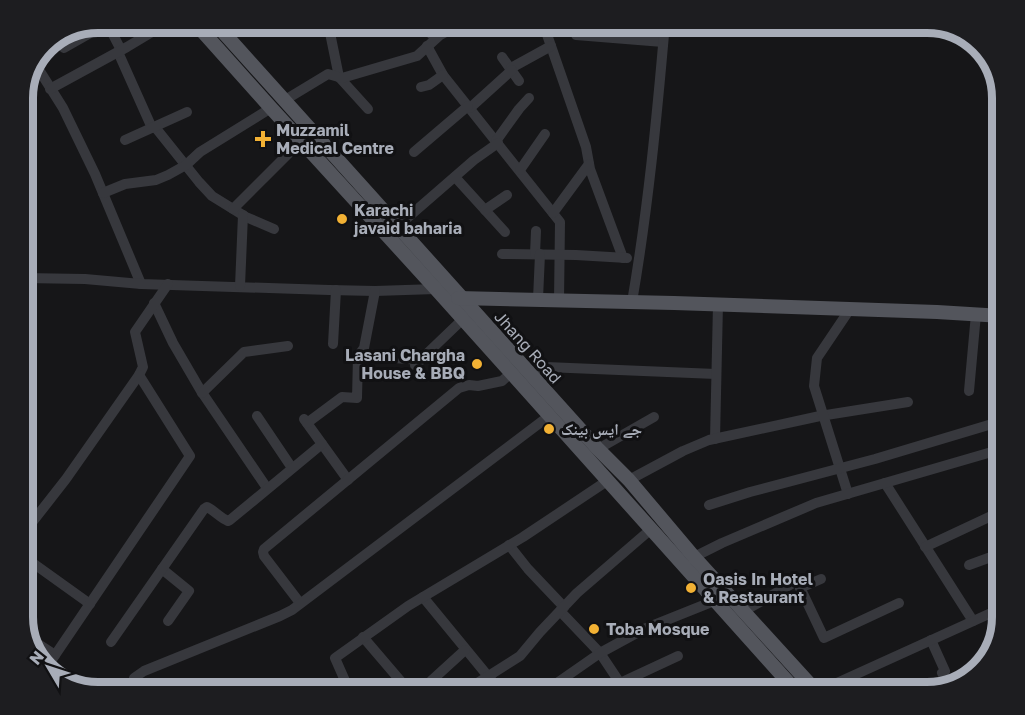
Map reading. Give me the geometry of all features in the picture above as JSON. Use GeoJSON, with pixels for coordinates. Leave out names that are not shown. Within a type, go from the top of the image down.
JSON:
{"type":"FeatureCollection","features":[{"type":"Feature","properties":{"kind":"main road","name":"Jhang Road"},"geometry":{"type":"LineString","coordinates":[[205,33],[787,682]]}},
{"type":"Feature","properties":{"kind":"main road","name":"Jhang Road"},"geometry":{"type":"LineString","coordinates":[[225,33],[598,449],[629,480],[694,557],[808,682]]}},
{"type":"Feature","properties":{"kind":"main road"},"geometry":{"type":"LineString","coordinates":[[440,293],[462,298],[718,304],[992,315]]}},
{"type":"Feature","properties":{"kind":"street"},"geometry":{"type":"LineString","coordinates":[[112,33],[154,128],[212,196],[238,212],[274,229]]}},
{"type":"Feature","properties":{"kind":"street"},"geometry":{"type":"LineString","coordinates":[[50,89],[149,33]]}},
{"type":"Feature","properties":{"kind":"street"},"geometry":{"type":"LineString","coordinates":[[330,33],[339,77],[368,109]]}},
{"type":"Feature","properties":{"kind":"street"},"geometry":{"type":"LineString","coordinates":[[430,33],[436,38]]}},
{"type":"Feature","properties":{"kind":"street"},"geometry":{"type":"LineString","coordinates":[[285,100],[328,74],[342,78],[417,56],[444,33]]}},
{"type":"Feature","properties":{"kind":"street"},"geometry":{"type":"LineString","coordinates":[[547,33],[586,147],[593,178],[623,258]]}},
{"type":"Feature","properties":{"kind":"street"},"geometry":{"type":"LineString","coordinates":[[632,302],[657,120],[664,33]]}},
{"type":"Feature","properties":{"kind":"street"},"geometry":{"type":"LineString","coordinates":[[64,48],[89,34]]}},
{"type":"Feature","properties":{"kind":"street"},"geometry":{"type":"LineString","coordinates":[[576,35],[663,42]]}},
{"type":"Feature","properties":{"kind":"street"},"geometry":{"type":"LineString","coordinates":[[427,46],[443,75],[560,222],[559,300]]}},
{"type":"Feature","properties":{"kind":"street"},"geometry":{"type":"LineString","coordinates":[[414,152],[512,69],[552,46]]}},
{"type":"Feature","properties":{"kind":"street"},"geometry":{"type":"LineString","coordinates":[[502,57],[519,81]]}},
{"type":"Feature","properties":{"kind":"street"},"geometry":{"type":"LineString","coordinates":[[39,71],[63,108],[103,193],[141,284]]}},
{"type":"Feature","properties":{"kind":"street"},"geometry":{"type":"LineString","coordinates":[[421,87],[429,85],[443,75]]}},
{"type":"Feature","properties":{"kind":"street"},"geometry":{"type":"LineString","coordinates":[[398,226],[497,142],[529,98]]}},
{"type":"Feature","properties":{"kind":"street"},"geometry":{"type":"LineString","coordinates":[[103,193],[125,184],[156,180],[168,175],[186,165],[200,152],[271,108]]}},
{"type":"Feature","properties":{"kind":"street"},"geometry":{"type":"LineString","coordinates":[[125,140],[187,112]]}},
{"type":"Feature","properties":{"kind":"street"},"geometry":{"type":"LineString","coordinates":[[520,170],[545,134]]}},
{"type":"Feature","properties":{"kind":"street"},"geometry":{"type":"LineString","coordinates":[[240,286],[238,212],[301,141]]}},
{"type":"Feature","properties":{"kind":"street"},"geometry":{"type":"LineString","coordinates":[[554,213],[589,164]]}},
{"type":"Feature","properties":{"kind":"street"},"geometry":{"type":"LineString","coordinates":[[455,177],[505,232]]}},
{"type":"Feature","properties":{"kind":"street"},"geometry":{"type":"LineString","coordinates":[[485,210],[507,195]]}},
{"type":"Feature","properties":{"kind":"street"},"geometry":{"type":"LineString","coordinates":[[536,231],[538,299]]}},
{"type":"Feature","properties":{"kind":"street"},"geometry":{"type":"LineString","coordinates":[[502,254],[560,254],[639,259]]}},
{"type":"Feature","properties":{"kind":"street"},"geometry":{"type":"LineString","coordinates":[[33,279],[440,293]]}},
{"type":"Feature","properties":{"kind":"street"},"geometry":{"type":"LineString","coordinates":[[33,521],[66,479],[143,368],[135,332],[168,284]]}},
{"type":"Feature","properties":{"kind":"street"},"geometry":{"type":"LineString","coordinates":[[333,344],[336,290]]}},
{"type":"Feature","properties":{"kind":"street"},"geometry":{"type":"LineString","coordinates":[[348,480],[305,421],[342,397],[357,398],[358,356],[364,348],[375,291]]}},
{"type":"Feature","properties":{"kind":"street"},"geometry":{"type":"LineString","coordinates":[[154,303],[173,343],[202,393],[267,488]]}},
{"type":"Feature","properties":{"kind":"street"},"geometry":{"type":"LineString","coordinates":[[715,439],[718,304]]}},
{"type":"Feature","properties":{"kind":"street"},"geometry":{"type":"LineString","coordinates":[[848,494],[814,386],[817,358],[850,309]]}},
{"type":"Feature","properties":{"kind":"street"},"geometry":{"type":"LineString","coordinates":[[969,391],[976,314]]}},
{"type":"Feature","properties":{"kind":"street"},"geometry":{"type":"LineString","coordinates":[[394,358],[418,363],[463,319]]}},
{"type":"Feature","properties":{"kind":"street"},"geometry":{"type":"LineString","coordinates":[[202,393],[244,351],[288,346]]}},
{"type":"Feature","properties":{"kind":"street"},"geometry":{"type":"LineString","coordinates":[[533,377],[546,367],[716,374]]}},
{"type":"Feature","properties":{"kind":"street"},"geometry":{"type":"LineString","coordinates":[[300,603],[264,556],[264,549],[459,388],[502,381],[511,374]]}},
{"type":"Feature","properties":{"kind":"street"},"geometry":{"type":"LineString","coordinates":[[51,662],[190,456],[139,375]]}},
{"type":"Feature","properties":{"kind":"street"},"geometry":{"type":"LineString","coordinates":[[629,480],[683,451],[715,439],[823,415],[908,402]]}},
{"type":"Feature","properties":{"kind":"street"},"geometry":{"type":"LineString","coordinates":[[257,416],[292,468]]}},
{"type":"Feature","properties":{"kind":"street"},"geometry":{"type":"LineString","coordinates":[[135,682],[134,678],[144,671],[280,616],[549,416]]}},
{"type":"Feature","properties":{"kind":"street"},"geometry":{"type":"LineString","coordinates":[[598,449],[654,417]]}},
{"type":"Feature","properties":{"kind":"street"},"geometry":{"type":"LineString","coordinates":[[709,505],[992,424]]}},
{"type":"Feature","properties":{"kind":"street"},"geometry":{"type":"LineString","coordinates":[[111,642],[204,509],[207,507],[211,509],[228,521],[322,444]]}},
{"type":"Feature","properties":{"kind":"street"},"geometry":{"type":"LineString","coordinates":[[694,557],[816,503],[992,452]]}},
{"type":"Feature","properties":{"kind":"street"},"geometry":{"type":"LineString","coordinates":[[342,682],[345,681],[335,658],[423,597],[510,545],[607,481]]}},
{"type":"Feature","properties":{"kind":"street"},"geometry":{"type":"LineString","coordinates":[[885,483],[973,621]]}},
{"type":"Feature","properties":{"kind":"street"},"geometry":{"type":"LineString","coordinates":[[925,547],[992,516]]}},
{"type":"Feature","properties":{"kind":"street"},"geometry":{"type":"LineString","coordinates":[[478,682],[520,656],[577,593],[650,530]]}},
{"type":"Feature","properties":{"kind":"street"},"geometry":{"type":"LineString","coordinates":[[510,545],[600,653],[619,682]]}},
{"type":"Feature","properties":{"kind":"street"},"geometry":{"type":"LineString","coordinates":[[969,565],[992,557]]}},
{"type":"Feature","properties":{"kind":"street"},"geometry":{"type":"LineString","coordinates":[[33,563],[90,604]]}},
{"type":"Feature","properties":{"kind":"street"},"geometry":{"type":"LineString","coordinates":[[162,569],[189,591],[168,621]]}},
{"type":"Feature","properties":{"kind":"street"},"geometry":{"type":"LineString","coordinates":[[800,588],[821,579]]}},
{"type":"Feature","properties":{"kind":"street"},"geometry":{"type":"LineString","coordinates":[[744,611],[797,581],[824,638],[898,603]]}},
{"type":"Feature","properties":{"kind":"street"},"geometry":{"type":"LineString","coordinates":[[423,597],[491,682]]}},
{"type":"Feature","properties":{"kind":"street"},"geometry":{"type":"LineString","coordinates":[[559,682],[600,653],[644,629],[714,601]]}},
{"type":"Feature","properties":{"kind":"street"},"geometry":{"type":"LineString","coordinates":[[839,682],[992,612]]}},
{"type":"Feature","properties":{"kind":"street"},"geometry":{"type":"LineString","coordinates":[[363,637],[401,682]]}},
{"type":"Feature","properties":{"kind":"street"},"geometry":{"type":"LineString","coordinates":[[931,640],[945,671],[942,673],[946,680]]}},
{"type":"Feature","properties":{"kind":"street"},"geometry":{"type":"LineString","coordinates":[[39,645],[55,655]]}},
{"type":"Feature","properties":{"kind":"street"},"geometry":{"type":"LineString","coordinates":[[432,681],[465,650]]}},
{"type":"Feature","properties":{"kind":"street"},"geometry":{"type":"LineString","coordinates":[[631,682],[678,656]]}},
{"type":"Feature","properties":{"kind":"place","name":"Muzzamil Medical Centre"},"geometry":{"type":"Point","coordinates":[263,139]}},
{"type":"Feature","properties":{"kind":"place","name":"Karachi javaid baharia"},"geometry":{"type":"Point","coordinates":[342,219]}},
{"type":"Feature","properties":{"kind":"place","name":"Lasani Chargha House & BBQ"},"geometry":{"type":"Point","coordinates":[477,364]}},
{"type":"Feature","properties":{"kind":"place","name":"جے ایس بینک"},"geometry":{"type":"Point","coordinates":[549,429]}},
{"type":"Feature","properties":{"kind":"place","name":"Oasis In Hotel & Restaurant"},"geometry":{"type":"Point","coordinates":[691,588]}},
{"type":"Feature","properties":{"kind":"place","name":"Toba Mosque"},"geometry":{"type":"Point","coordinates":[594,629]}}]}
